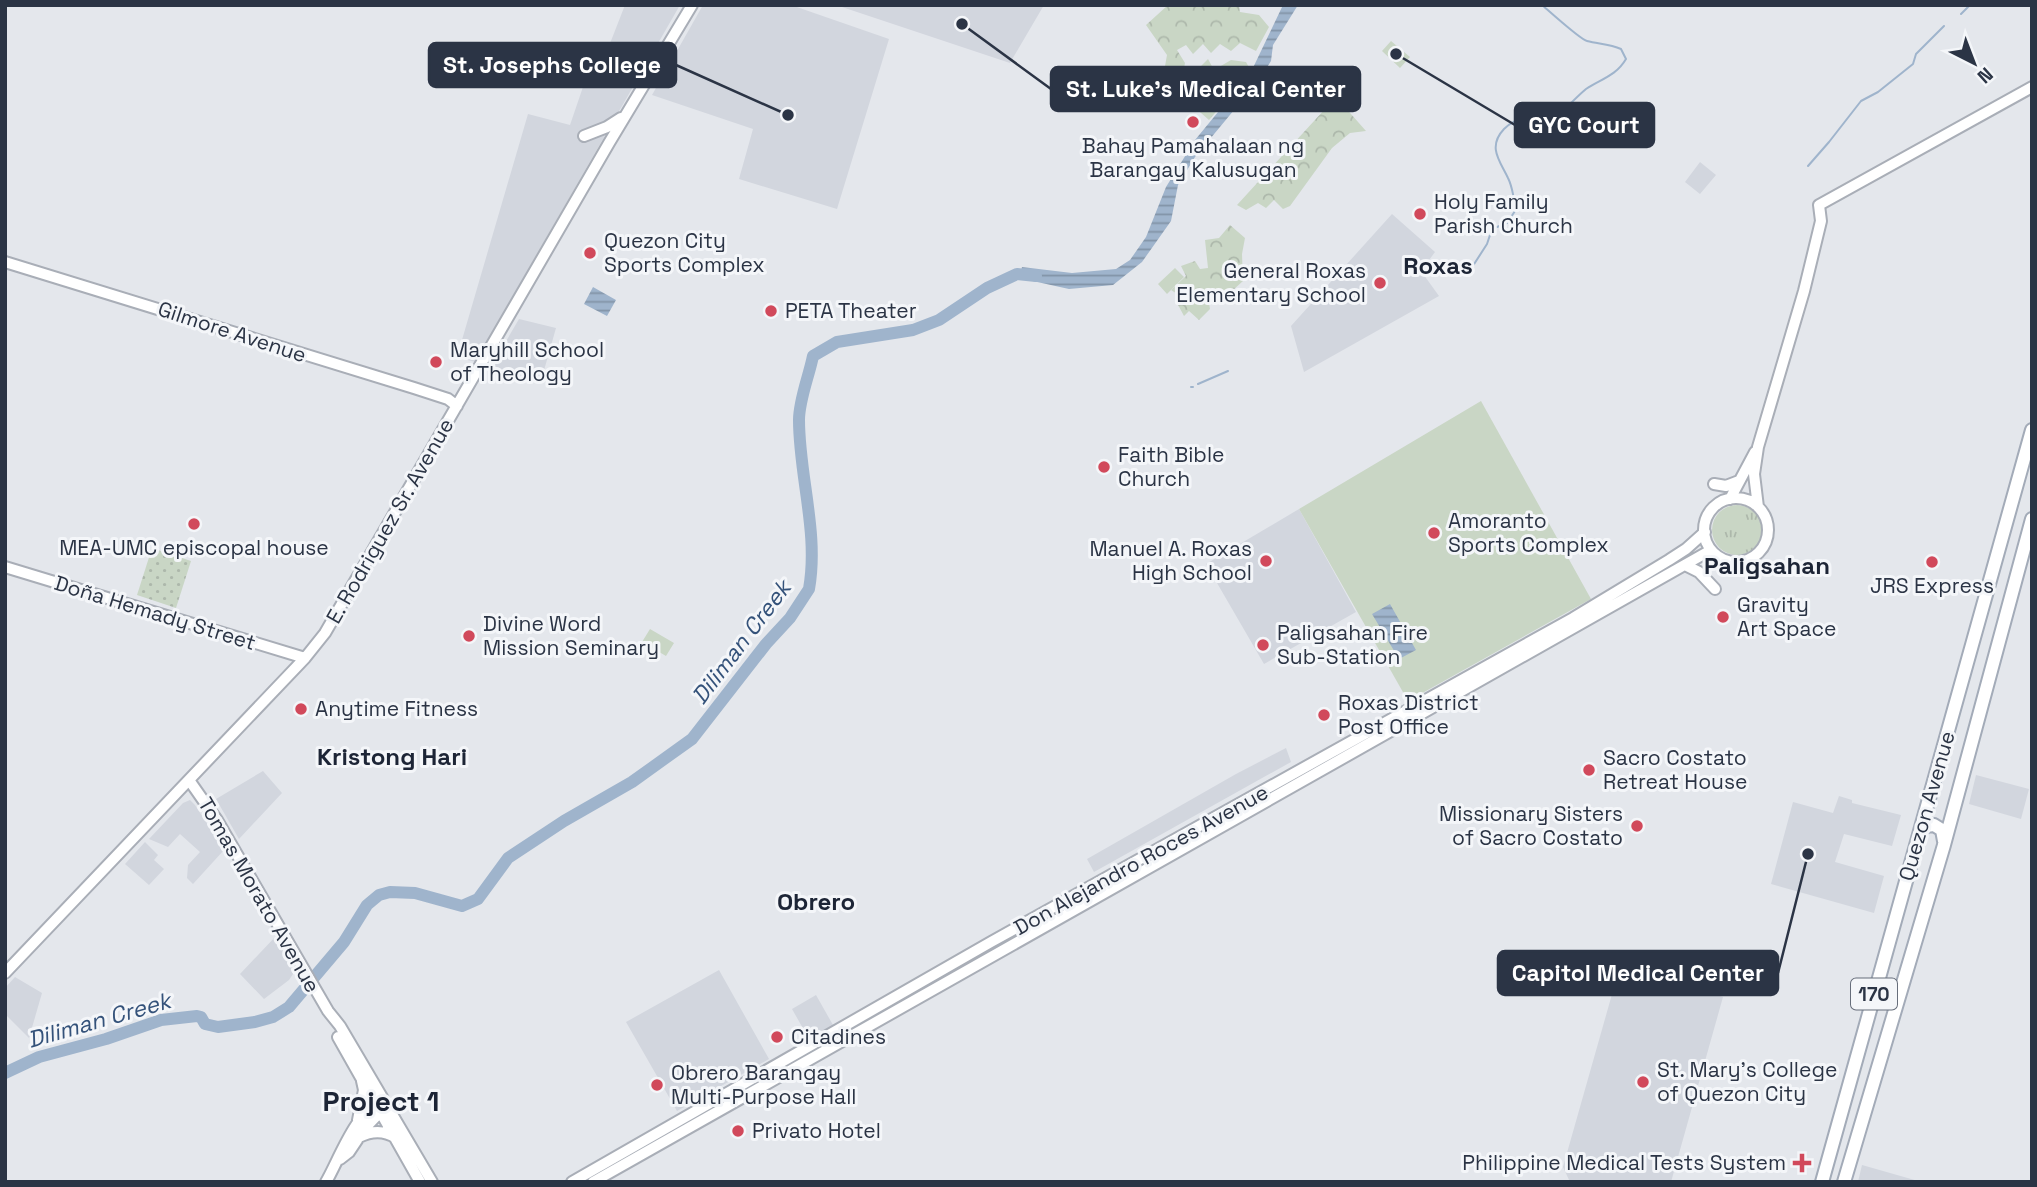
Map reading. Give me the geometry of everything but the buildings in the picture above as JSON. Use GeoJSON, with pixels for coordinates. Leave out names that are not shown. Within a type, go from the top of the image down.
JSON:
{"type":"FeatureCollection","features":[{"type":"Feature","properties":{"kind":"main road","name":"E. Rodriguez Sr. Avenue"},"geometry":{"type":"LineString","coordinates":[[5,973],[305,659],[325,633],[692,5]]}},
{"type":"Feature","properties":{"kind":"main road"},"geometry":{"type":"LineString","coordinates":[[1758,507],[1754,474],[1758,447],[1804,291],[1821,222],[1819,205],[2032,87]]}},
{"type":"Feature","properties":{"kind":"main road"},"geometry":{"type":"LineString","coordinates":[[584,136],[607,128],[626,114]]}},
{"type":"Feature","properties":{"kind":"main road","name":"Gilmore Avenue"},"geometry":{"type":"LineString","coordinates":[[5,262],[414,388],[448,399],[457,406]]}},
{"type":"Feature","properties":{"kind":"main road","name":"Quezon Avenue"},"geometry":{"type":"LineString","coordinates":[[1822,1182],[2032,430]]}},
{"type":"Feature","properties":{"kind":"main road"},"geometry":{"type":"LineString","coordinates":[[1730,499],[1748,501],[1758,507],[1768,530],[1765,544],[1747,560],[1733,562],[1720,558],[1711,550],[1704,532],[1707,517],[1713,509],[1730,499],[1758,447]]}},
{"type":"Feature","properties":{"kind":"main road"},"geometry":{"type":"LineString","coordinates":[[1714,484],[1726,486],[1739,481]]}},
{"type":"Feature","properties":{"kind":"main road","name":"Quezon Avenue"},"geometry":{"type":"LineString","coordinates":[[1844,1182],[1944,845],[2032,519]]}},
{"type":"Feature","properties":{"kind":"main road","name":"Don Alejandro Roces Avenue"},"geometry":{"type":"LineString","coordinates":[[593,1182],[604,1170],[991,943],[1669,561],[1704,532]]}},
{"type":"Feature","properties":{"kind":"main road","name":"Don Alejandro Roces Avenue"},"geometry":{"type":"LineString","coordinates":[[572,1182],[604,1170],[1711,550]]}},
{"type":"Feature","properties":{"kind":"main road"},"geometry":{"type":"LineString","coordinates":[[1685,565],[1699,572],[1715,589]]}},
{"type":"Feature","properties":{"kind":"main road","name":"Doña Hemady Street"},"geometry":{"type":"LineString","coordinates":[[5,567],[305,659]]}},
{"type":"Feature","properties":{"kind":"main road","name":"Tomas Morato Avenue"},"geometry":{"type":"LineString","coordinates":[[189,780],[217,820],[319,996],[340,1026],[420,1182]]}},
{"type":"Feature","properties":{"kind":"main road"},"geometry":{"type":"LineString","coordinates":[[1927,806],[1928,816],[1938,821],[1948,818],[1952,812]]}},
{"type":"Feature","properties":{"kind":"main road"},"geometry":{"type":"LineString","coordinates":[[1918,837],[1925,826],[1934,825],[1943,833],[1944,845]]}},
{"type":"Feature","properties":{"kind":"main road"},"geometry":{"type":"LineString","coordinates":[[1875,991],[1901,991]]}},
{"type":"Feature","properties":{"kind":"main road"},"geometry":{"type":"LineString","coordinates":[[1875,991],[1896,1006]]}},
{"type":"Feature","properties":{"kind":"main road","name":"Tomas Morato Avenue"},"geometry":{"type":"LineString","coordinates":[[328,1011],[334,1030],[362,1078],[432,1182]]}},
{"type":"Feature","properties":{"kind":"main road"},"geometry":{"type":"LineString","coordinates":[[326,1182],[356,1125],[364,1090],[362,1078]]}},
{"type":"Feature","properties":{"kind":"main road"},"geometry":{"type":"LineString","coordinates":[[356,1125],[382,1106]]}},
{"type":"Feature","properties":{"kind":"main road"},"geometry":{"type":"LineString","coordinates":[[340,1159],[349,1153],[382,1106]]}},
{"type":"Feature","properties":{"kind":"main road"},"geometry":{"type":"LineString","coordinates":[[359,1137],[367,1133],[381,1132],[397,1139]]}},
{"type":"Feature","properties":{"kind":"shaded area"},"geometry":{"type":"Polygon","coordinates":[[[625,5],[680,5],[475,362],[457,357],[528,114],[570,125],[584,84],[593,87],[625,5]]]}},
{"type":"Feature","properties":{"kind":"shaded area"},"geometry":{"type":"Polygon","coordinates":[[[703,5],[791,5],[889,39],[837,209],[739,179],[753,129],[652,95],[703,5]]]}},
{"type":"Feature","properties":{"kind":"shaded area"},"geometry":{"type":"Polygon","coordinates":[[[836,5],[1044,5],[1010,63],[836,5]]]}},
{"type":"Feature","properties":{"kind":"shaded area"},"geometry":{"type":"Polygon","coordinates":[[[1700,162],[1716,175],[1700,194],[1685,182],[1700,162]]]}},
{"type":"Feature","properties":{"kind":"shaded area","name":"General Roxas Elementary School"},"geometry":{"type":"Polygon","coordinates":[[[1392,214],[1435,252],[1421,271],[1439,296],[1304,372],[1291,326],[1392,214]]]}},
{"type":"Feature","properties":{"kind":"shaded area"},"geometry":{"type":"Polygon","coordinates":[[[519,319],[556,328],[541,381],[491,367],[519,319]]]}},
{"type":"Feature","properties":{"kind":"shaded area"},"geometry":{"type":"Polygon","coordinates":[[[1299,509],[1356,612],[1264,664],[1206,564],[1299,509]]]}},
{"type":"Feature","properties":{"kind":"shaded area"},"geometry":{"type":"Polygon","coordinates":[[[1286,748],[1291,762],[1094,872],[1087,859],[1286,748]]]}},
{"type":"Feature","properties":{"kind":"shaded area"},"geometry":{"type":"Polygon","coordinates":[[[263,771],[282,793],[239,839],[216,799],[263,771]]]}},
{"type":"Feature","properties":{"kind":"shaded area"},"geometry":{"type":"Polygon","coordinates":[[[1976,775],[2029,789],[2021,819],[1969,804],[1976,775]]]}},
{"type":"Feature","properties":{"kind":"shaded area"},"geometry":{"type":"Polygon","coordinates":[[[1839,796],[1852,800],[1852,803],[1901,815],[1892,846],[1844,834],[1835,862],[1884,876],[1874,913],[1771,884],[1793,802],[1833,813],[1839,796]]]}},
{"type":"Feature","properties":{"kind":"shaded area"},"geometry":{"type":"Polygon","coordinates":[[[190,800],[224,850],[193,884],[187,878],[188,865],[200,852],[180,834],[168,847],[149,839],[183,803],[190,800]]]}},
{"type":"Feature","properties":{"kind":"shaded area"},"geometry":{"type":"Polygon","coordinates":[[[145,842],[158,855],[154,860],[164,869],[149,885],[125,864],[145,842]]]}},
{"type":"Feature","properties":{"kind":"shaded area"},"geometry":{"type":"Polygon","coordinates":[[[276,936],[295,971],[289,980],[264,999],[240,974],[276,936]]]}},
{"type":"Feature","properties":{"kind":"shaded area","name":"St. Mary's College of Quezon City"},"geometry":{"type":"Polygon","coordinates":[[[1620,966],[1723,997],[1671,1182],[1570,1182],[1563,1167],[1620,966]]]}},
{"type":"Feature","properties":{"kind":"shaded area"},"geometry":{"type":"Polygon","coordinates":[[[719,970],[769,1059],[677,1111],[626,1022],[719,970]]]}},
{"type":"Feature","properties":{"kind":"shaded area"},"geometry":{"type":"Polygon","coordinates":[[[15,977],[42,993],[29,1038],[5,1014],[5,988],[15,977]]]}},
{"type":"Feature","properties":{"kind":"shaded area"},"geometry":{"type":"Polygon","coordinates":[[[816,995],[833,1025],[809,1039],[792,1009],[816,995]]]}},
{"type":"Feature","properties":{"kind":"shaded area"},"geometry":{"type":"Polygon","coordinates":[[[1862,1165],[1918,1181],[1918,1182],[1858,1182],[1862,1165]]]}},
{"type":"Feature","properties":{"kind":"green space"},"geometry":{"type":"Polygon","coordinates":[[[1168,5],[1239,5],[1240,12],[1259,15],[1269,27],[1256,51],[1240,43],[1231,51],[1220,44],[1211,53],[1203,44],[1193,54],[1186,45],[1177,50],[1185,63],[1177,107],[1158,105],[1167,55],[1146,25],[1168,5]]]}},
{"type":"Feature","properties":{"kind":"green space"},"geometry":{"type":"Polygon","coordinates":[[[1391,41],[1410,57],[1400,68],[1382,51],[1391,41]]]}},
{"type":"Feature","properties":{"kind":"green space"},"geometry":{"type":"Polygon","coordinates":[[[1208,59],[1214,70],[1231,60],[1246,62],[1251,71],[1209,120],[1193,106],[1198,69],[1208,59]]]}},
{"type":"Feature","properties":{"kind":"green space"},"geometry":{"type":"Polygon","coordinates":[[[1336,97],[1366,131],[1350,133],[1332,148],[1290,206],[1283,209],[1274,200],[1266,208],[1258,203],[1246,210],[1237,205],[1336,97]]]}},
{"type":"Feature","properties":{"kind":"green space"},"geometry":{"type":"Polygon","coordinates":[[[1230,225],[1245,238],[1242,254],[1243,281],[1220,302],[1216,298],[1209,303],[1210,309],[1199,320],[1189,311],[1184,316],[1177,303],[1182,297],[1171,290],[1186,276],[1181,266],[1195,261],[1200,269],[1208,268],[1205,240],[1219,238],[1230,225]]]}},
{"type":"Feature","properties":{"kind":"green space"},"geometry":{"type":"Polygon","coordinates":[[[1175,268],[1184,277],[1167,294],[1158,284],[1175,268]]]}},
{"type":"Feature","properties":{"kind":"green space","name":"Amoranto Sports Complex"},"geometry":{"type":"Polygon","coordinates":[[[1481,401],[1591,599],[1408,701],[1299,509],[1481,401]]]}},
{"type":"Feature","properties":{"kind":"green space"},"geometry":{"type":"Polygon","coordinates":[[[1737,505],[1755,512],[1762,530],[1755,548],[1737,555],[1719,548],[1712,530],[1719,512],[1737,505]]]}},
{"type":"Feature","properties":{"kind":"green space"},"geometry":{"type":"Polygon","coordinates":[[[152,548],[191,561],[176,608],[137,595],[152,548]]]}},
{"type":"Feature","properties":{"kind":"green space"},"geometry":{"type":"Polygon","coordinates":[[[650,629],[674,643],[666,656],[642,642],[650,629]]]}},
{"type":"Feature","properties":{"kind":"water"},"geometry":{"type":"Polygon","coordinates":[[[1283,5],[1298,5],[1273,45],[1271,61],[1259,80],[1195,157],[1178,185],[1171,221],[1142,262],[1113,285],[1069,289],[1019,278],[1022,267],[1072,273],[1116,269],[1130,260],[1146,237],[1166,187],[1195,140],[1251,72],[1283,5]]]}},
{"type":"Feature","properties":{"kind":"water"},"geometry":{"type":"Polygon","coordinates":[[[593,287],[616,300],[607,316],[584,304],[593,287]]]}},
{"type":"Feature","properties":{"kind":"water"},"geometry":{"type":"Polygon","coordinates":[[[1390,604],[1416,650],[1399,659],[1372,614],[1390,604]]]}},
{"type":"Feature","properties":{"kind":"waterway"},"geometry":{"type":"LineString","coordinates":[[1542,5],[1587,41],[1621,49],[1626,59],[1613,73],[1586,89],[1569,105]]}},
{"type":"Feature","properties":{"kind":"waterway"},"geometry":{"type":"LineString","coordinates":[[1961,14],[1970,5]]}},
{"type":"Feature","properties":{"kind":"waterway"},"geometry":{"type":"LineString","coordinates":[[1808,166],[1861,101],[1878,92],[1913,64],[1916,54],[1944,26]]}},
{"type":"Feature","properties":{"kind":"waterway"},"geometry":{"type":"LineString","coordinates":[[1469,272],[1487,244],[1492,229],[1507,223],[1515,211],[1511,185],[1497,154],[1496,142],[1499,136],[1509,125],[1520,120],[1550,122]]}},
{"type":"Feature","properties":{"kind":"waterway","name":"Diliman Creek"},"geometry":{"type":"LineString","coordinates":[[5,1073],[39,1057],[106,1039],[161,1020],[197,1016],[201,1017],[205,1024],[218,1027],[273,1017],[289,1007],[344,942],[367,905],[379,895],[390,892],[415,893],[462,906],[478,899],[508,858],[564,821],[632,782],[692,739],[766,644],[790,618],[809,589],[812,547],[799,412],[813,356],[837,342],[913,330],[939,320],[987,288],[1017,274],[1036,276]]}},
{"type":"Feature","properties":{"kind":"waterway"},"geometry":{"type":"LineString","coordinates":[[1198,384],[1228,371]]}},
{"type":"Feature","properties":{"kind":"place","name":"St. Luke's Medical Center"},"geometry":{"type":"Point","coordinates":[962,24]}},
{"type":"Feature","properties":{"kind":"place","name":"GYC Court"},"geometry":{"type":"Point","coordinates":[1396,54]}},
{"type":"Feature","properties":{"kind":"place","name":"St. Josephs College"},"geometry":{"type":"Point","coordinates":[788,115]}},
{"type":"Feature","properties":{"kind":"place","name":"Bahay Pamahalaan ng Barangay Kalusugan"},"geometry":{"type":"Point","coordinates":[1193,122]}},
{"type":"Feature","properties":{"kind":"place","name":"Holy Family Parish Church"},"geometry":{"type":"Point","coordinates":[1420,214]}},
{"type":"Feature","properties":{"kind":"place","name":"Quezon City Sports Complex"},"geometry":{"type":"Point","coordinates":[590,253]}},
{"type":"Feature","properties":{"kind":"place","name":"General Roxas Elementary School"},"geometry":{"type":"Point","coordinates":[1380,283]}},
{"type":"Feature","properties":{"kind":"place","name":"PETA Theater"},"geometry":{"type":"Point","coordinates":[771,311]}},
{"type":"Feature","properties":{"kind":"place","name":"Maryhill School of Theology"},"geometry":{"type":"Point","coordinates":[436,362]}},
{"type":"Feature","properties":{"kind":"place","name":"Faith Bible Church"},"geometry":{"type":"Point","coordinates":[1104,467]}},
{"type":"Feature","properties":{"kind":"place","name":"MEA-UMC episcopal house"},"geometry":{"type":"Point","coordinates":[194,524]}},
{"type":"Feature","properties":{"kind":"place","name":"Amoranto Sports Complex"},"geometry":{"type":"Point","coordinates":[1434,533]}},
{"type":"Feature","properties":{"kind":"place","name":"Manuel A. Roxas High School"},"geometry":{"type":"Point","coordinates":[1266,561]}},
{"type":"Feature","properties":{"kind":"place","name":"JRS Express"},"geometry":{"type":"Point","coordinates":[1932,562]}},
{"type":"Feature","properties":{"kind":"place","name":"Gravity Art Space"},"geometry":{"type":"Point","coordinates":[1723,617]}},
{"type":"Feature","properties":{"kind":"place","name":"Divine Word Mission Seminary"},"geometry":{"type":"Point","coordinates":[469,636]}},
{"type":"Feature","properties":{"kind":"place","name":"Paligsahan Fire Sub-Station"},"geometry":{"type":"Point","coordinates":[1263,645]}},
{"type":"Feature","properties":{"kind":"place","name":"Anytime Fitness"},"geometry":{"type":"Point","coordinates":[301,709]}},
{"type":"Feature","properties":{"kind":"place","name":"Roxas District Post Office"},"geometry":{"type":"Point","coordinates":[1324,715]}},
{"type":"Feature","properties":{"kind":"place","name":"Sacro Costato Retreat House"},"geometry":{"type":"Point","coordinates":[1589,770]}},
{"type":"Feature","properties":{"kind":"place","name":"Missionary Sisters of Sacro Costato"},"geometry":{"type":"Point","coordinates":[1637,826]}},
{"type":"Feature","properties":{"kind":"place","name":"Capitol Medical Center"},"geometry":{"type":"Point","coordinates":[1808,854]}},
{"type":"Feature","properties":{"kind":"place","name":"Citadines"},"geometry":{"type":"Point","coordinates":[777,1037]}},
{"type":"Feature","properties":{"kind":"place","name":"St. Mary's College of Quezon City"},"geometry":{"type":"Point","coordinates":[1643,1082]}},
{"type":"Feature","properties":{"kind":"place","name":"Obrero Barangay Multi-Purpose Hall"},"geometry":{"type":"Point","coordinates":[657,1085]}},
{"type":"Feature","properties":{"kind":"place","name":"Privato Hotel"},"geometry":{"type":"Point","coordinates":[738,1131]}},
{"type":"Feature","properties":{"kind":"place","name":"Philippine Medical Tests System"},"geometry":{"type":"Point","coordinates":[1802,1163]}},
{"type":"Feature","properties":{"kind":"district","name":"Roxas"},"geometry":{"type":"Point","coordinates":[1438,266]}},
{"type":"Feature","properties":{"kind":"district","name":"Paligsahan"},"geometry":{"type":"Point","coordinates":[1767,566]}},
{"type":"Feature","properties":{"kind":"district","name":"Kristong Hari"},"geometry":{"type":"Point","coordinates":[392,757]}},
{"type":"Feature","properties":{"kind":"district","name":"Obrero"},"geometry":{"type":"Point","coordinates":[816,902]}},
{"type":"Feature","properties":{"kind":"district","name":"Project 1"},"geometry":{"type":"Point","coordinates":[381,1101]}}]}
